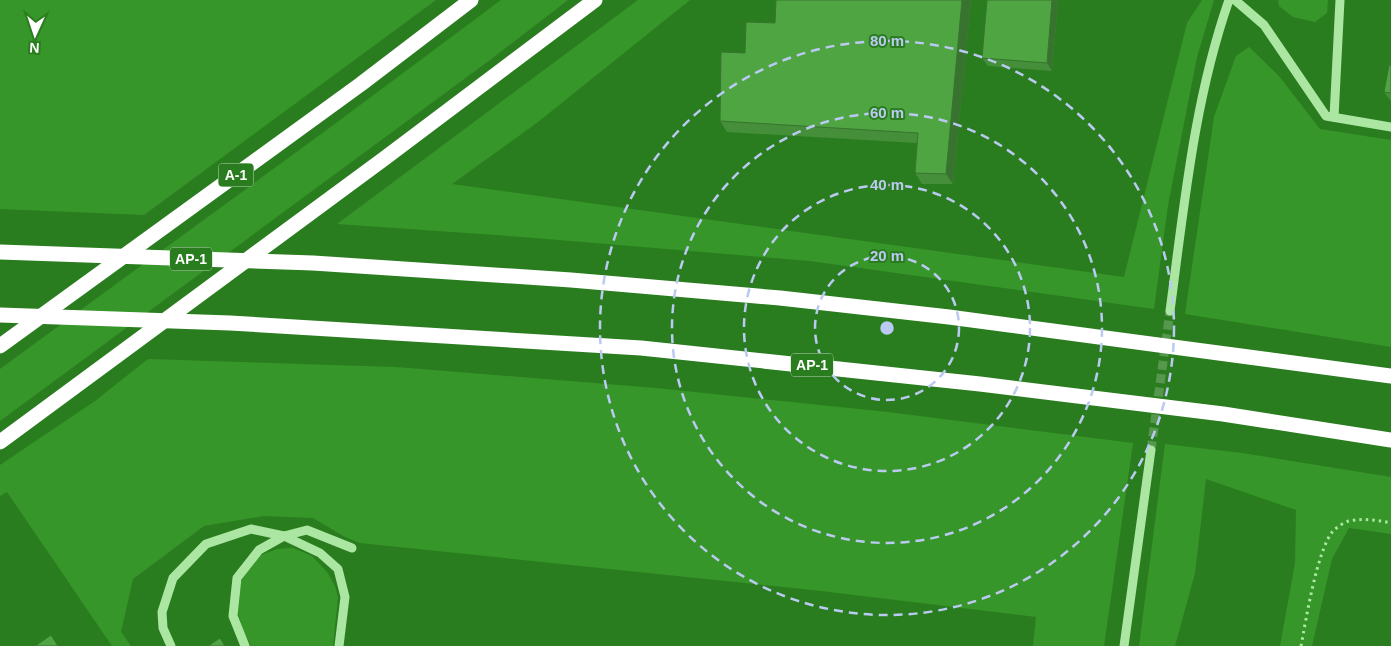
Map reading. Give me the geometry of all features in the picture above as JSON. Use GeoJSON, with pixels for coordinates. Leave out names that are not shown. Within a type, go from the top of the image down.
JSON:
{"type":"FeatureCollection","features":[{"type":"Feature","properties":{"kind":"highway","name":"A-1"},"geometry":{"type":"LineString","coordinates":[[0,346],[361,84],[471,0]]}},
{"type":"Feature","properties":{"kind":"highway"},"geometry":{"type":"LineString","coordinates":[[0,442],[385,158],[594,0]]}},
{"type":"Feature","properties":{"kind":"highway","name":"AP-1"},"geometry":{"type":"LineString","coordinates":[[0,252],[313,263],[571,280],[780,298],[996,323],[1391,376]]}},
{"type":"Feature","properties":{"kind":"highway","name":"AP-1"},"geometry":{"type":"LineString","coordinates":[[0,315],[230,323],[641,348],[980,384],[1222,414],[1391,440]]}},
{"type":"Feature","properties":{"kind":"street"},"geometry":{"type":"LineString","coordinates":[[1170,311],[1195,138],[1206,78],[1220,25],[1229,0]]}},
{"type":"Feature","properties":{"kind":"street"},"geometry":{"type":"LineString","coordinates":[[1234,0],[1264,25],[1326,116],[1391,126]]}},
{"type":"Feature","properties":{"kind":"street"},"geometry":{"type":"LineString","coordinates":[[1334,117],[1340,0]]}},
{"type":"Feature","properties":{"kind":"street"},"geometry":{"type":"LineString","coordinates":[[1124,646],[1151,450]]}},
{"type":"Feature","properties":{"kind":"street"},"geometry":{"type":"LineString","coordinates":[[171,646],[163,628],[162,612],[173,578],[206,544],[251,528],[284,536],[320,553],[338,569],[345,597],[339,646]]}},
{"type":"Feature","properties":{"kind":"street"},"geometry":{"type":"LineString","coordinates":[[245,646],[233,616],[237,578],[259,550],[284,536],[307,530],[352,548]]}},
{"type":"Feature","properties":{"kind":"path"},"geometry":{"type":"LineString","coordinates":[[1301,646],[1308,607],[1322,554],[1333,531],[1347,521],[1372,520],[1391,523]]}},
{"type":"Feature","properties":{"kind":"green space"},"geometry":{"type":"Polygon","coordinates":[[[0,0],[436,0],[144,215],[0,209],[0,0]]]}},
{"type":"Feature","properties":{"kind":"green space"},"geometry":{"type":"Polygon","coordinates":[[[501,0],[568,0],[490,60],[0,421],[0,369],[501,0]]]}},
{"type":"Feature","properties":{"kind":"green space"},"geometry":{"type":"Polygon","coordinates":[[[638,0],[690,0],[538,122],[452,184],[1124,277],[1187,23],[1202,0],[1214,0],[1197,57],[1168,205],[1154,309],[810,261],[523,237],[337,224],[638,0]]]}},
{"type":"Feature","properties":{"kind":"green space"},"geometry":{"type":"Polygon","coordinates":[[[1278,0],[1328,0],[1327,13],[1315,22],[1293,17],[1279,6],[1278,0]]]}},
{"type":"Feature","properties":{"kind":"green space"},"geometry":{"type":"Polygon","coordinates":[[[1249,47],[1279,76],[1320,129],[1391,140],[1391,347],[1185,314],[1214,117],[1236,56],[1249,47]]]}},
{"type":"Feature","properties":{"kind":"green space"},"geometry":{"type":"Polygon","coordinates":[[[148,359],[396,367],[656,388],[888,412],[1133,443],[1104,646],[1033,646],[1036,617],[821,591],[360,543],[345,537],[313,518],[264,516],[204,526],[133,579],[121,632],[131,646],[112,646],[7,492],[0,496],[0,465],[95,401],[148,359]]]}},
{"type":"Feature","properties":{"kind":"green space"},"geometry":{"type":"Polygon","coordinates":[[[1165,444],[1242,453],[1391,477],[1391,534],[1349,528],[1332,559],[1312,646],[1280,646],[1295,563],[1296,510],[1206,479],[1195,573],[1175,646],[1139,646],[1165,444]]]}},
{"type":"Feature","properties":{"kind":"green space"},"geometry":{"type":"Polygon","coordinates":[[[293,548],[312,556],[327,572],[335,586],[338,597],[333,646],[251,646],[238,614],[241,582],[249,568],[261,555],[277,549],[293,548]]]}},
{"type":"Feature","properties":{"kind":"building"},"geometry":{"type":"Polygon","coordinates":[[[776,0],[962,0],[946,174],[915,173],[918,133],[720,121],[721,52],[745,53],[746,22],[775,23],[776,0]]]}},
{"type":"Feature","properties":{"kind":"building"},"geometry":{"type":"Polygon","coordinates":[[[987,0],[1052,0],[1047,63],[982,58],[987,0]]]}},
{"type":"Feature","properties":{"kind":"building"},"geometry":{"type":"Polygon","coordinates":[[[1389,65],[1391,65],[1391,93],[1384,92],[1389,65]]]}},
{"type":"Feature","properties":{"kind":"building"},"geometry":{"type":"Polygon","coordinates":[[[51,635],[58,646],[35,646],[51,635]]]}},
{"type":"Feature","properties":{"kind":"building"},"geometry":{"type":"Polygon","coordinates":[[[220,638],[225,646],[208,646],[220,638]]]}},
{"type":"Feature","properties":{"kind":"tunnel"},"geometry":{"type":"LineString","coordinates":[[1151,450],[1170,311]]}}]}
